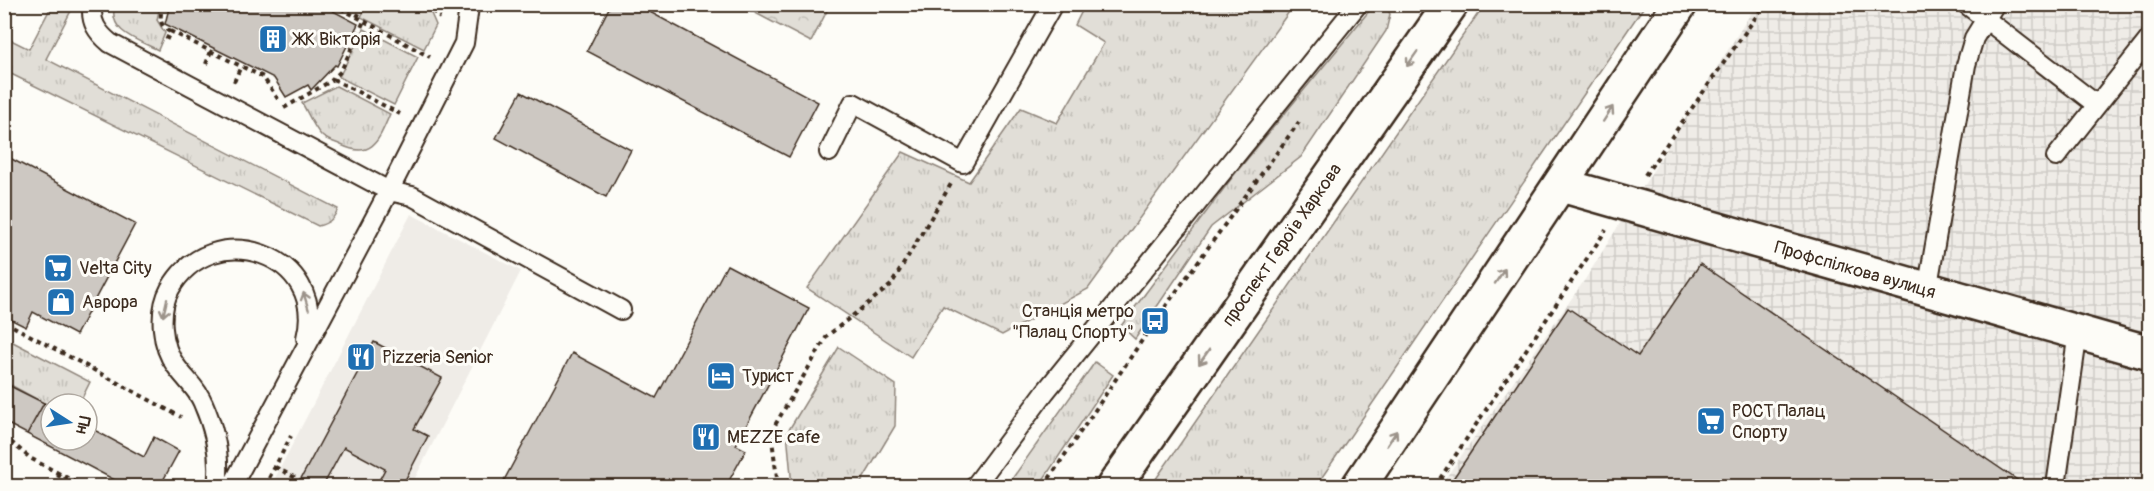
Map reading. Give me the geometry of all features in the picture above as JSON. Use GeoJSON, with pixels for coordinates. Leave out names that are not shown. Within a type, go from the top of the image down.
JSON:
{"type":"FeatureCollection","features":[{"type":"Feature","properties":{"kind":"main road"},"geometry":{"type":"LineString","coordinates":[[1359,486],[1680,4]]}},
{"type":"Feature","properties":{"kind":"main road","name":"проспект Героїв Харкова"},"geometry":{"type":"LineString","coordinates":[[1114,486],[1444,7]]}},
{"type":"Feature","properties":{"kind":"main road","name":"Профспілкова вулиця"},"geometry":{"type":"LineString","coordinates":[[1561,185],[2150,353]]}},
{"type":"Feature","properties":{"kind":"lane"},"geometry":{"type":"LineString","coordinates":[[93,4],[96,32],[110,43],[389,191],[412,196],[621,310]]}},
{"type":"Feature","properties":{"kind":"lane"},"geometry":{"type":"LineString","coordinates":[[829,152],[854,103],[963,163],[1053,4]]}},
{"type":"Feature","properties":{"kind":"lane"},"geometry":{"type":"LineString","coordinates":[[975,486],[1045,392],[1358,4]]}},
{"type":"Feature","properties":{"kind":"lane"},"geometry":{"type":"LineString","coordinates":[[1965,4],[1990,12],[2097,105]]}},
{"type":"Feature","properties":{"kind":"lane"},"geometry":{"type":"LineString","coordinates":[[232,486],[389,191],[464,43],[470,5]]}},
{"type":"Feature","properties":{"kind":"lane"},"geometry":{"type":"LineString","coordinates":[[1927,291],[1960,88],[1974,38],[1990,12]]}},
{"type":"Feature","properties":{"kind":"lane"},"geometry":{"type":"LineString","coordinates":[[2056,157],[2150,38]]}},
{"type":"Feature","properties":{"kind":"lane"},"geometry":{"type":"LineString","coordinates":[[217,486],[220,464],[213,430],[202,401],[188,378],[176,366],[164,340],[162,314],[170,289],[189,265],[211,252],[237,248],[273,257],[292,274],[307,302],[310,321],[301,357]]}},
{"type":"Feature","properties":{"kind":"lane"},"geometry":{"type":"LineString","coordinates":[[2056,486],[2078,332]]}},
{"type":"Feature","properties":{"kind":"path"},"geometry":{"type":"LineString","coordinates":[[163,4],[160,18],[164,28],[262,76],[289,116]]}},
{"type":"Feature","properties":{"kind":"path"},"geometry":{"type":"LineString","coordinates":[[333,4],[430,57]]}},
{"type":"Feature","properties":{"kind":"path"},"geometry":{"type":"LineString","coordinates":[[357,17],[364,4]]}},
{"type":"Feature","properties":{"kind":"path"},"geometry":{"type":"LineString","coordinates":[[426,4],[440,17],[441,24]]}},
{"type":"Feature","properties":{"kind":"path"},"geometry":{"type":"LineString","coordinates":[[1435,486],[1624,204],[1765,4]]}},
{"type":"Feature","properties":{"kind":"path"},"geometry":{"type":"LineString","coordinates":[[284,108],[333,79],[340,71],[364,21]]}},
{"type":"Feature","properties":{"kind":"path"},"geometry":{"type":"LineString","coordinates":[[163,49],[170,32]]}},
{"type":"Feature","properties":{"kind":"path"},"geometry":{"type":"LineString","coordinates":[[425,66],[433,51]]}},
{"type":"Feature","properties":{"kind":"path"},"geometry":{"type":"LineString","coordinates":[[333,79],[400,114]]}},
{"type":"Feature","properties":{"kind":"path"},"geometry":{"type":"LineString","coordinates":[[396,122],[405,104]]}},
{"type":"Feature","properties":{"kind":"path"},"geometry":{"type":"LineString","coordinates":[[1044,486],[1155,321],[1301,120]]}},
{"type":"Feature","properties":{"kind":"path"},"geometry":{"type":"LineString","coordinates":[[778,486],[771,432],[827,336],[891,285],[963,163]]}},
{"type":"Feature","properties":{"kind":"path"},"geometry":{"type":"LineString","coordinates":[[5,322],[183,418]]}},
{"type":"Feature","properties":{"kind":"path"},"geometry":{"type":"LineString","coordinates":[[4,436],[30,458],[83,486]]}},
{"type":"Feature","properties":{"kind":"path"},"geometry":{"type":"LineString","coordinates":[[249,453],[311,486]]}},
{"type":"Feature","properties":{"kind":"path"},"geometry":{"type":"LineString","coordinates":[[54,486],[60,474]]}},
{"type":"Feature","properties":{"kind":"shaded area"},"geometry":{"type":"Polygon","coordinates":[[[1756,5],[2149,5],[2149,486],[1440,486],[1586,278],[1756,5]]]}},
{"type":"Feature","properties":{"kind":"shaded area"},"geometry":{"type":"Polygon","coordinates":[[[411,214],[521,271],[415,478],[430,486],[271,486],[411,214]]]}},
{"type":"Feature","properties":{"kind":"green space"},"geometry":{"type":"Polygon","coordinates":[[[52,5],[74,5],[46,59],[338,209],[334,216],[328,222],[318,226],[5,71],[5,37],[29,49],[52,5]]]}},
{"type":"Feature","properties":{"kind":"green space"},"geometry":{"type":"Polygon","coordinates":[[[115,5],[160,5],[157,20],[165,33],[158,50],[126,34],[120,28],[114,14],[115,5]]]}},
{"type":"Feature","properties":{"kind":"green space"},"geometry":{"type":"Polygon","coordinates":[[[367,5],[421,5],[429,9],[436,25],[424,49],[361,17],[367,5]]]}},
{"type":"Feature","properties":{"kind":"green space"},"geometry":{"type":"Polygon","coordinates":[[[740,5],[830,5],[811,42],[740,5]]]}},
{"type":"Feature","properties":{"kind":"green space"},"geometry":{"type":"Polygon","coordinates":[[[1085,5],[1294,5],[1088,289],[1002,335],[943,306],[911,357],[807,288],[903,152],[969,182],[1021,108],[1057,123],[1104,43],[1075,25],[1085,5]]]}},
{"type":"Feature","properties":{"kind":"green space"},"geometry":{"type":"Polygon","coordinates":[[[1374,5],[1385,5],[1390,14],[1386,31],[1301,157],[1211,227],[1135,339],[1121,326],[1234,175],[1374,5]]]}},
{"type":"Feature","properties":{"kind":"green space"},"geometry":{"type":"Polygon","coordinates":[[[1484,5],[1645,5],[1316,486],[1151,486],[1484,5]]]}},
{"type":"Feature","properties":{"kind":"green space"},"geometry":{"type":"Polygon","coordinates":[[[364,29],[418,57],[394,105],[339,77],[364,29]]]}},
{"type":"Feature","properties":{"kind":"green space"},"geometry":{"type":"Polygon","coordinates":[[[336,86],[390,114],[378,139],[368,148],[352,149],[323,137],[302,103],[336,86]]]}},
{"type":"Feature","properties":{"kind":"green space"},"geometry":{"type":"Polygon","coordinates":[[[11,341],[90,382],[85,392],[39,392],[39,400],[5,382],[4,352],[11,341]]]}},
{"type":"Feature","properties":{"kind":"green space"},"geometry":{"type":"Polygon","coordinates":[[[839,347],[896,385],[895,426],[859,486],[792,486],[787,433],[839,347]]]}},
{"type":"Feature","properties":{"kind":"green space"},"geometry":{"type":"Polygon","coordinates":[[[1095,362],[1113,375],[1039,486],[1007,486],[1095,362]]]}},
{"type":"Feature","properties":{"kind":"building","name":"ЖК Вікторія"},"geometry":{"type":"Polygon","coordinates":[[[170,4],[320,4],[358,24],[337,66],[335,65],[311,90],[308,85],[286,97],[274,78],[165,24],[170,4]]]}},
{"type":"Feature","properties":{"kind":"building"},"geometry":{"type":"Polygon","coordinates":[[[611,4],[635,4],[818,102],[789,157],[587,51],[611,4]]]}},
{"type":"Feature","properties":{"kind":"building"},"geometry":{"type":"Polygon","coordinates":[[[521,92],[631,150],[606,197],[496,138],[521,92]]]}},
{"type":"Feature","properties":{"kind":"building","name":"Velta City"},"geometry":{"type":"Polygon","coordinates":[[[4,155],[135,224],[76,335],[33,312],[26,327],[4,316],[4,155]]]}},
{"type":"Feature","properties":{"kind":"building","name":"РОСТ Палац Спорту"},"geometry":{"type":"Polygon","coordinates":[[[1700,264],[2026,486],[1448,486],[1568,308],[1638,356],[1700,264]]]}},
{"type":"Feature","properties":{"kind":"building","name":"Турист"},"geometry":{"type":"Polygon","coordinates":[[[727,265],[809,308],[736,445],[746,450],[726,486],[501,486],[572,353],[656,398],[727,265]]]}},
{"type":"Feature","properties":{"kind":"building"},"geometry":{"type":"Polygon","coordinates":[[[374,342],[442,378],[414,429],[428,436],[402,486],[376,486],[385,469],[344,447],[323,486],[297,486],[374,342]]]}},
{"type":"Feature","properties":{"kind":"building"},"geometry":{"type":"Polygon","coordinates":[[[4,383],[39,400],[39,412],[27,434],[4,422],[4,383]]]}},
{"type":"Feature","properties":{"kind":"building"},"geometry":{"type":"Polygon","coordinates":[[[39,412],[39,440],[27,434],[39,412]]]}},
{"type":"Feature","properties":{"kind":"building"},"geometry":{"type":"Polygon","coordinates":[[[99,433],[144,457],[154,437],[179,451],[160,486],[126,486],[61,452],[99,452],[99,433]]]}},
{"type":"Feature","properties":{"kind":"place","name":"ЖК Вікторія"},"geometry":{"type":"Point","coordinates":[273,39]}},
{"type":"Feature","properties":{"kind":"place","name":"Velta City"},"geometry":{"type":"Point","coordinates":[58,268]}},
{"type":"Feature","properties":{"kind":"place","name":"Аврора"},"geometry":{"type":"Point","coordinates":[61,302]}},
{"type":"Feature","properties":{"kind":"place","name":"Станція метро \"Палац Спорту\""},"geometry":{"type":"Point","coordinates":[1155,321]}},
{"type":"Feature","properties":{"kind":"place","name":"Pizzeria Senior"},"geometry":{"type":"Point","coordinates":[361,357]}},
{"type":"Feature","properties":{"kind":"place","name":"Турист"},"geometry":{"type":"Point","coordinates":[721,376]}},
{"type":"Feature","properties":{"kind":"place","name":"РОСТ Палац Спорту"},"geometry":{"type":"Point","coordinates":[1711,421]}},
{"type":"Feature","properties":{"kind":"place","name":"MEZZE cafe"},"geometry":{"type":"Point","coordinates":[706,437]}}]}
